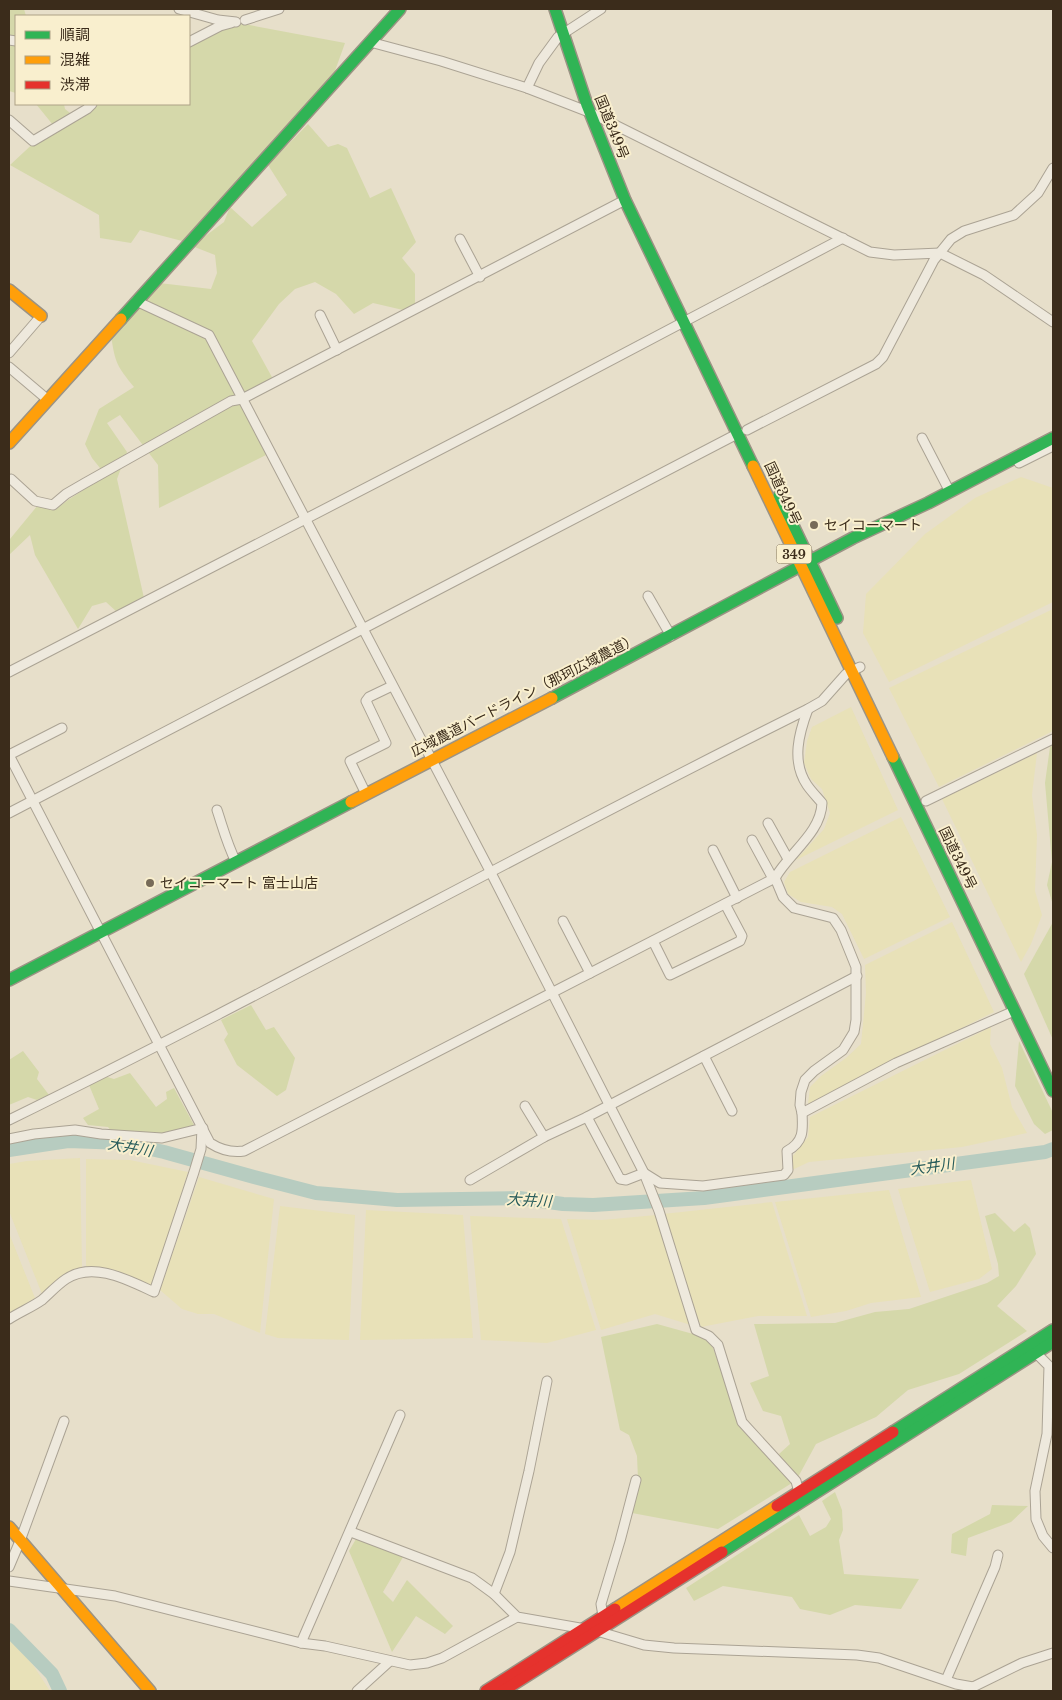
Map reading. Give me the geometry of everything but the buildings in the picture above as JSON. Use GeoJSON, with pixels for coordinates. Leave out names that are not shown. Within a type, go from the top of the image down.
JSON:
{"type":"FeatureCollection","features":[{"type":"Feature","properties":{"kind":"main road"},"geometry":{"type":"LineString","coordinates":[[9,443],[400,9]]}},
{"type":"Feature","properties":{"kind":"main road","name":"国道349号"},"geometry":{"type":"LineString","coordinates":[[555,9],[567,33],[687,319]]}},
{"type":"Feature","properties":{"kind":"main road","name":"国道349号"},"geometry":{"type":"LineString","coordinates":[[566,9],[567,33],[589,112],[625,200],[743,432],[811,560],[856,669],[1053,1091]]}},
{"type":"Feature","properties":{"kind":"main road"},"geometry":{"type":"LineString","coordinates":[[9,290],[41,316]]}},
{"type":"Feature","properties":{"kind":"main road","name":"国道349号"},"geometry":{"type":"LineString","coordinates":[[743,432],[800,566],[926,801],[1053,1069]]}},
{"type":"Feature","properties":{"kind":"main road","name":"広域農道バードライン（那珂広域農道）"},"geometry":{"type":"LineString","coordinates":[[9,980],[670,636],[811,560],[1019,460],[1053,438]]}},
{"type":"Feature","properties":{"kind":"main road"},"geometry":{"type":"LineString","coordinates":[[503,1691],[1053,1330]]}},
{"type":"Feature","properties":{"kind":"main road"},"geometry":{"type":"LineString","coordinates":[[486,1691],[603,1616],[1053,1342]]}},
{"type":"Feature","properties":{"kind":"main road"},"geometry":{"type":"LineString","coordinates":[[9,1527],[150,1691]]}},
{"type":"Feature","properties":{"kind":"street"},"geometry":{"type":"LineString","coordinates":[[179,9],[218,20],[236,22],[220,26],[190,41]]}},
{"type":"Feature","properties":{"kind":"street"},"geometry":{"type":"LineString","coordinates":[[245,20],[279,9]]}},
{"type":"Feature","properties":{"kind":"street"},"geometry":{"type":"LineString","coordinates":[[527,88],[539,63],[558,38],[601,9]]}},
{"type":"Feature","properties":{"kind":"street"},"geometry":{"type":"LineString","coordinates":[[370,42],[441,61],[527,88],[589,112],[870,252],[894,255],[940,253],[984,275],[1053,322]]}},
{"type":"Feature","properties":{"kind":"street"},"geometry":{"type":"LineString","coordinates":[[9,120],[34,141],[91,105]]}},
{"type":"Feature","properties":{"kind":"street"},"geometry":{"type":"LineString","coordinates":[[9,813],[876,364],[883,357],[934,260],[951,239],[964,231],[1014,215],[1038,194],[1053,168]]}},
{"type":"Feature","properties":{"kind":"street"},"geometry":{"type":"LineString","coordinates":[[9,480],[11,479],[35,501],[53,506],[66,494],[231,401],[242,399],[625,200]]}},
{"type":"Feature","properties":{"kind":"street"},"geometry":{"type":"LineString","coordinates":[[9,672],[305,520],[844,238]]}},
{"type":"Feature","properties":{"kind":"street"},"geometry":{"type":"LineString","coordinates":[[460,239],[480,277]]}},
{"type":"Feature","properties":{"kind":"street"},"geometry":{"type":"LineString","coordinates":[[136,301],[209,335],[490,872],[644,1173],[696,1330],[709,1336],[718,1345],[742,1422],[796,1481],[800,1497]]}},
{"type":"Feature","properties":{"kind":"street"},"geometry":{"type":"LineString","coordinates":[[9,353],[41,316]]}},
{"type":"Feature","properties":{"kind":"street"},"geometry":{"type":"LineString","coordinates":[[320,316],[336,350]]}},
{"type":"Feature","properties":{"kind":"street"},"geometry":{"type":"LineString","coordinates":[[9,367],[48,400]]}},
{"type":"Feature","properties":{"kind":"street"},"geometry":{"type":"LineString","coordinates":[[1019,460],[1022,448],[1053,431]]}},
{"type":"Feature","properties":{"kind":"street"},"geometry":{"type":"LineString","coordinates":[[922,438],[950,492]]}},
{"type":"Feature","properties":{"kind":"street"},"geometry":{"type":"LineString","coordinates":[[1019,460],[1053,446]]}},
{"type":"Feature","properties":{"kind":"street"},"geometry":{"type":"LineString","coordinates":[[648,596],[670,636]]}},
{"type":"Feature","properties":{"kind":"street"},"geometry":{"type":"LineString","coordinates":[[9,1120],[159,1045],[808,709],[822,701],[846,674],[856,669]]}},
{"type":"Feature","properties":{"kind":"street"},"geometry":{"type":"LineString","coordinates":[[366,794],[350,761],[386,743],[366,701],[392,686]]}},
{"type":"Feature","properties":{"kind":"street"},"geometry":{"type":"LineString","coordinates":[[62,728],[9,755],[210,1143],[219,1148],[234,1152],[244,1150],[775,878],[788,859],[813,830],[822,813],[822,803],[806,784],[801,774],[797,747],[801,727],[808,709]]}},
{"type":"Feature","properties":{"kind":"street"},"geometry":{"type":"LineString","coordinates":[[926,801],[1053,739]]}},
{"type":"Feature","properties":{"kind":"street"},"geometry":{"type":"LineString","coordinates":[[216,810],[227,844],[236,862]]}},
{"type":"Feature","properties":{"kind":"street"},"geometry":{"type":"LineString","coordinates":[[768,823],[788,859]]}},
{"type":"Feature","properties":{"kind":"street"},"geometry":{"type":"LineString","coordinates":[[644,1173],[660,1183],[703,1186],[784,1175],[788,1170],[787,1151],[796,1147],[801,1139],[802,1113],[800,1104],[805,1080],[843,1050],[854,1032],[856,1020],[856,966],[842,930],[832,918],[794,908],[783,897],[775,878],[771,875],[752,840]]}},
{"type":"Feature","properties":{"kind":"street"},"geometry":{"type":"LineString","coordinates":[[713,850],[737,898]]}},
{"type":"Feature","properties":{"kind":"street"},"geometry":{"type":"LineString","coordinates":[[653,941],[670,976],[740,941],[742,936],[725,904]]}},
{"type":"Feature","properties":{"kind":"street"},"geometry":{"type":"LineString","coordinates":[[563,921],[590,973]]}},
{"type":"Feature","properties":{"kind":"street"},"geometry":{"type":"LineString","coordinates":[[470,1180],[544,1137],[587,1117],[857,976]]}},
{"type":"Feature","properties":{"kind":"street"},"geometry":{"type":"LineString","coordinates":[[802,1113],[896,1063],[1014,1011]]}},
{"type":"Feature","properties":{"kind":"street"},"geometry":{"type":"LineString","coordinates":[[704,1056],[732,1110]]}},
{"type":"Feature","properties":{"kind":"street"},"geometry":{"type":"LineString","coordinates":[[525,1106],[544,1137]]}},
{"type":"Feature","properties":{"kind":"street"},"geometry":{"type":"LineString","coordinates":[[587,1117],[620,1179],[626,1180],[644,1173]]}},
{"type":"Feature","properties":{"kind":"street"},"geometry":{"type":"LineString","coordinates":[[9,1139],[34,1134],[75,1130],[101,1134],[162,1138],[202,1128]]}},
{"type":"Feature","properties":{"kind":"street"},"geometry":{"type":"LineString","coordinates":[[9,1319],[41,1301],[66,1279],[82,1272],[120,1277],[154,1292],[201,1149],[202,1128]]}},
{"type":"Feature","properties":{"kind":"street"},"geometry":{"type":"LineString","coordinates":[[1036,1353],[1049,1366],[1047,1434],[1035,1491],[1036,1519],[1043,1536],[1053,1548]]}},
{"type":"Feature","properties":{"kind":"street"},"geometry":{"type":"LineString","coordinates":[[494,1594],[510,1552],[547,1382]]}},
{"type":"Feature","properties":{"kind":"street"},"geometry":{"type":"LineString","coordinates":[[301,1643],[351,1532],[400,1415]]}},
{"type":"Feature","properties":{"kind":"street"},"geometry":{"type":"LineString","coordinates":[[9,1567],[64,1421]]}},
{"type":"Feature","properties":{"kind":"street"},"geometry":{"type":"LineString","coordinates":[[603,1616],[601,1604],[636,1480]]}},
{"type":"Feature","properties":{"kind":"street"},"geometry":{"type":"LineString","coordinates":[[351,1532],[472,1578],[494,1594],[517,1616],[597,1631],[644,1645],[674,1648],[857,1655],[879,1658],[973,1690],[1022,1663],[1053,1653]]}},
{"type":"Feature","properties":{"kind":"street"},"geometry":{"type":"LineString","coordinates":[[946,1680],[995,1567],[998,1555]]}},
{"type":"Feature","properties":{"kind":"street"},"geometry":{"type":"LineString","coordinates":[[9,1581],[115,1596],[301,1643],[325,1646],[410,1664],[427,1663],[442,1658],[517,1616]]}},
{"type":"Feature","properties":{"kind":"street"},"geometry":{"type":"LineString","coordinates":[[357,1691],[390,1661]]}},
{"type":"Feature","properties":{"kind":"shaded area"},"geometry":{"type":"Polygon","coordinates":[[[1021,477],[1053,488],[1053,602],[889,682],[863,633],[866,594],[925,534],[975,498],[1021,477]]]}},
{"type":"Feature","properties":{"kind":"shaded area"},"geometry":{"type":"Polygon","coordinates":[[[1053,609],[1053,731],[939,787],[889,688],[1053,609]]]}},
{"type":"Feature","properties":{"kind":"shaded area"},"geometry":{"type":"Polygon","coordinates":[[[851,707],[898,810],[796,860],[824,829],[830,813],[822,789],[811,779],[804,763],[807,741],[812,727],[851,707]]]}},
{"type":"Feature","properties":{"kind":"shaded area"},"geometry":{"type":"Polygon","coordinates":[[[1037,753],[1032,795],[1037,835],[1035,891],[1042,915],[1031,944],[1021,962],[942,799],[1037,753]]]}},
{"type":"Feature","properties":{"kind":"shaded area"},"geometry":{"type":"Polygon","coordinates":[[[901,817],[950,917],[864,959],[842,914],[832,907],[801,902],[788,894],[784,882],[790,872],[901,817]]]}},
{"type":"Feature","properties":{"kind":"shaded area"},"geometry":{"type":"Polygon","coordinates":[[[952,922],[994,1012],[808,1104],[810,1087],[861,1044],[866,993],[865,965],[952,922]]]}},
{"type":"Feature","properties":{"kind":"shaded area"},"geometry":{"type":"Polygon","coordinates":[[[991,1027],[990,1044],[1002,1068],[1012,1107],[1027,1133],[962,1147],[809,1162],[792,1170],[792,1157],[808,1137],[810,1117],[991,1027]]]}},
{"type":"Feature","properties":{"kind":"shaded area"},"geometry":{"type":"Polygon","coordinates":[[[80,1158],[82,1268],[63,1275],[42,1294],[9,1211],[9,1164],[80,1158]]]}},
{"type":"Feature","properties":{"kind":"shaded area"},"geometry":{"type":"Polygon","coordinates":[[[86,1159],[130,1160],[188,1172],[153,1286],[111,1270],[86,1267],[86,1159]]]}},
{"type":"Feature","properties":{"kind":"shaded area"},"geometry":{"type":"Polygon","coordinates":[[[199,1177],[274,1199],[260,1333],[214,1314],[198,1314],[182,1309],[160,1290],[199,1177]]]}},
{"type":"Feature","properties":{"kind":"shaded area"},"geometry":{"type":"Polygon","coordinates":[[[971,1180],[992,1269],[979,1279],[930,1292],[898,1189],[971,1180]]]}},
{"type":"Feature","properties":{"kind":"shaded area"},"geometry":{"type":"Polygon","coordinates":[[[889,1190],[921,1297],[871,1303],[846,1311],[811,1317],[775,1202],[889,1190]]]}},
{"type":"Feature","properties":{"kind":"shaded area"},"geometry":{"type":"Polygon","coordinates":[[[772,1202],[807,1316],[758,1316],[701,1327],[663,1214],[772,1202]]]}},
{"type":"Feature","properties":{"kind":"shaded area"},"geometry":{"type":"Polygon","coordinates":[[[280,1206],[355,1215],[349,1340],[278,1338],[265,1334],[280,1206]]]}},
{"type":"Feature","properties":{"kind":"shaded area"},"geometry":{"type":"Polygon","coordinates":[[[366,1210],[463,1215],[473,1338],[360,1340],[366,1210]]]}},
{"type":"Feature","properties":{"kind":"shaded area"},"geometry":{"type":"Polygon","coordinates":[[[656,1215],[691,1325],[655,1314],[601,1330],[567,1219],[602,1220],[656,1215]]]}},
{"type":"Feature","properties":{"kind":"shaded area"},"geometry":{"type":"Polygon","coordinates":[[[470,1216],[561,1219],[596,1330],[547,1343],[481,1340],[470,1216]]]}},
{"type":"Feature","properties":{"kind":"shaded area"},"geometry":{"type":"Polygon","coordinates":[[[9,1233],[35,1298],[9,1314],[9,1233]]]}},
{"type":"Feature","properties":{"kind":"shaded area"},"geometry":{"type":"Polygon","coordinates":[[[9,1638],[33,1665],[50,1691],[9,1691],[9,1638]]]}},
{"type":"Feature","properties":{"kind":"green space"},"geometry":{"type":"Polygon","coordinates":[[[9,9],[24,9],[26,15],[15,15],[15,36],[9,35],[9,9]]]}},
{"type":"Feature","properties":{"kind":"green space"},"geometry":{"type":"Polygon","coordinates":[[[244,24],[345,43],[331,82],[186,242],[140,230],[131,243],[100,238],[99,215],[10,165],[53,125],[37,105],[64,105],[65,109],[79,120],[96,105],[190,105],[190,46],[234,25],[244,24]]]}},
{"type":"Feature","properties":{"kind":"green space"},"geometry":{"type":"Polygon","coordinates":[[[9,44],[15,45],[15,93],[9,91],[9,44]]]}},
{"type":"Feature","properties":{"kind":"green space"},"geometry":{"type":"Polygon","coordinates":[[[308,124],[328,147],[338,144],[347,148],[370,198],[391,188],[416,242],[402,258],[415,274],[415,306],[403,310],[373,303],[354,314],[336,294],[315,282],[295,289],[279,304],[252,341],[273,379],[238,395],[266,455],[159,508],[158,465],[120,415],[107,423],[127,452],[117,479],[144,598],[118,613],[106,602],[92,606],[78,629],[35,555],[30,535],[9,555],[9,538],[38,505],[55,510],[97,481],[100,468],[85,444],[99,409],[134,387],[118,364],[111,335],[159,283],[211,289],[217,273],[215,255],[192,246],[224,222],[230,207],[252,227],[287,195],[268,165],[308,124]]]}},
{"type":"Feature","properties":{"kind":"green space"},"geometry":{"type":"Polygon","coordinates":[[[1053,745],[1053,905],[1047,885],[1052,862],[1045,783],[1050,747],[1053,745]]]}},
{"type":"Feature","properties":{"kind":"green space"},"geometry":{"type":"Polygon","coordinates":[[[1053,922],[1053,1040],[1024,974],[1053,922]]]}},
{"type":"Feature","properties":{"kind":"green space"},"geometry":{"type":"Polygon","coordinates":[[[251,1005],[266,1030],[274,1027],[295,1058],[286,1090],[277,1096],[237,1065],[224,1040],[228,1034],[221,1020],[251,1005]]]}},
{"type":"Feature","properties":{"kind":"green space"},"geometry":{"type":"Polygon","coordinates":[[[1019,1041],[1053,1113],[1053,1130],[1045,1134],[1034,1124],[1015,1086],[1019,1041]]]}},
{"type":"Feature","properties":{"kind":"green space"},"geometry":{"type":"Polygon","coordinates":[[[23,1051],[39,1072],[37,1079],[49,1095],[37,1100],[28,1097],[9,1105],[9,1060],[23,1051]]]}},
{"type":"Feature","properties":{"kind":"green space"},"geometry":{"type":"Polygon","coordinates":[[[130,1073],[156,1107],[167,1099],[166,1092],[174,1088],[195,1127],[162,1136],[112,1132],[108,1127],[88,1125],[83,1118],[99,1109],[89,1085],[104,1076],[114,1079],[130,1073]]]}},
{"type":"Feature","properties":{"kind":"green space"},"geometry":{"type":"Polygon","coordinates":[[[995,1213],[1014,1232],[1025,1223],[1030,1228],[1036,1254],[1016,1286],[997,1306],[1027,1331],[959,1374],[908,1390],[876,1417],[816,1444],[797,1479],[779,1454],[790,1444],[781,1416],[763,1411],[750,1383],[769,1376],[754,1324],[835,1323],[875,1312],[909,1309],[987,1283],[999,1276],[998,1264],[985,1216],[995,1213]]]}},
{"type":"Feature","properties":{"kind":"green space"},"geometry":{"type":"Polygon","coordinates":[[[657,1324],[704,1337],[713,1348],[741,1429],[792,1483],[718,1529],[632,1513],[638,1479],[637,1456],[629,1435],[620,1430],[601,1337],[657,1324]]]}},
{"type":"Feature","properties":{"kind":"green space"},"geometry":{"type":"Polygon","coordinates":[[[835,1492],[842,1510],[843,1530],[839,1540],[844,1574],[919,1579],[901,1609],[855,1605],[830,1615],[800,1609],[792,1597],[723,1586],[694,1601],[686,1588],[799,1515],[810,1536],[826,1527],[831,1519],[822,1501],[835,1492]]]}},
{"type":"Feature","properties":{"kind":"green space"},"geometry":{"type":"Polygon","coordinates":[[[992,1505],[1028,1506],[1011,1522],[968,1538],[966,1556],[951,1553],[952,1534],[990,1514],[992,1505]]]}},
{"type":"Feature","properties":{"kind":"green space"},"geometry":{"type":"Polygon","coordinates":[[[356,1539],[403,1557],[383,1592],[393,1602],[407,1580],[453,1626],[445,1634],[416,1616],[392,1652],[349,1551],[356,1539]]]}},
{"type":"Feature","properties":{"kind":"waterway","name":"大井川"},"geometry":{"type":"LineString","coordinates":[[9,1150],[68,1141],[124,1143],[316,1193],[397,1200],[519,1198],[563,1204],[593,1205],[704,1198],[1045,1152],[1053,1149]]}},
{"type":"Feature","properties":{"kind":"waterway"},"geometry":{"type":"LineString","coordinates":[[9,1630],[52,1674],[60,1691]]}},
{"type":"Feature","properties":{"kind":"traffic: fast"},"geometry":{"type":"LineString","coordinates":[[121,319],[400,9]]}},
{"type":"Feature","properties":{"kind":"traffic: fast"},"geometry":{"type":"LineString","coordinates":[[555,9],[587,105],[625,200],[753,466]]}},
{"type":"Feature","properties":{"kind":"traffic: fast"},"geometry":{"type":"LineString","coordinates":[[552,698],[853,538],[928,503],[1053,438]]}},
{"type":"Feature","properties":{"kind":"traffic: fast"},"geometry":{"type":"LineString","coordinates":[[779,496],[837,618]]}},
{"type":"Feature","properties":{"kind":"traffic: fast"},"geometry":{"type":"LineString","coordinates":[[893,757],[1053,1091]]}},
{"type":"Feature","properties":{"kind":"traffic: fast"},"geometry":{"type":"LineString","coordinates":[[9,980],[351,802]]}},
{"type":"Feature","properties":{"kind":"traffic: fast"},"geometry":{"type":"LineString","coordinates":[[893,1432],[1053,1330]]}},
{"type":"Feature","properties":{"kind":"traffic: fast"},"geometry":{"type":"LineString","coordinates":[[722,1552],[1053,1342]]}},
{"type":"Feature","properties":{"kind":"traffic: slow"},"geometry":{"type":"LineString","coordinates":[[9,290],[41,316]]}},
{"type":"Feature","properties":{"kind":"traffic: slow"},"geometry":{"type":"LineString","coordinates":[[9,443],[121,319]]}},
{"type":"Feature","properties":{"kind":"traffic: slow"},"geometry":{"type":"LineString","coordinates":[[753,466],[893,757]]}},
{"type":"Feature","properties":{"kind":"traffic: slow"},"geometry":{"type":"LineString","coordinates":[[351,802],[552,698]]}},
{"type":"Feature","properties":{"kind":"traffic: slow"},"geometry":{"type":"LineString","coordinates":[[615,1609],[777,1506]]}},
{"type":"Feature","properties":{"kind":"traffic: slow"},"geometry":{"type":"LineString","coordinates":[[9,1527],[150,1691]]}},
{"type":"Feature","properties":{"kind":"traffic: jam"},"geometry":{"type":"LineString","coordinates":[[777,1506],[893,1432]]}},
{"type":"Feature","properties":{"kind":"traffic: jam"},"geometry":{"type":"LineString","coordinates":[[503,1691],[722,1552]]}},
{"type":"Feature","properties":{"kind":"traffic: jam"},"geometry":{"type":"LineString","coordinates":[[486,1691],[615,1609]]}},
{"type":"Feature","properties":{"kind":"place","name":"セイコーマート"},"geometry":{"type":"Point","coordinates":[814,525]}},
{"type":"Feature","properties":{"kind":"place","name":"セイコーマート 富士山店"},"geometry":{"type":"Point","coordinates":[150,883]}}]}
